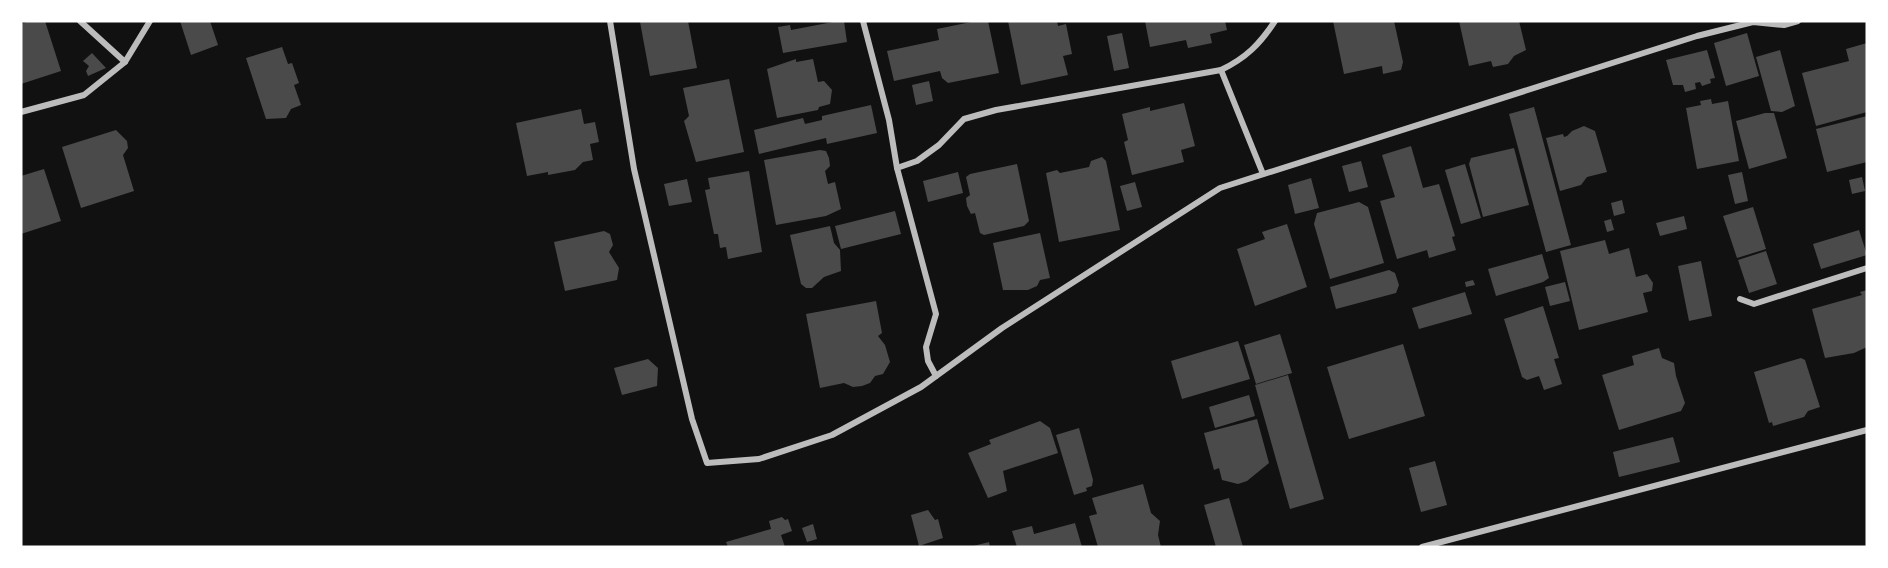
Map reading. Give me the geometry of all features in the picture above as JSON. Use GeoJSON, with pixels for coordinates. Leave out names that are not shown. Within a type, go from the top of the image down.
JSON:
{"type":"FeatureCollection","features":[{"type":"Feature","properties":{"kind":"street"},"geometry":{"type":"LineString","coordinates":[[80,21],[125,62]]}},
{"type":"Feature","properties":{"kind":"street"},"geometry":{"type":"LineString","coordinates":[[21,112],[84,95],[125,62],[150,21]]}},
{"type":"Feature","properties":{"kind":"street"},"geometry":{"type":"LineString","coordinates":[[610,21],[634,169],[692,419],[707,463],[759,459],[832,435],[921,387],[1002,328],[1220,188],[1697,36],[1753,22],[1784,25],[1798,21]]}},
{"type":"Feature","properties":{"kind":"street"},"geometry":{"type":"LineString","coordinates":[[863,21],[889,120],[897,168],[936,314],[926,347],[928,361],[936,376]]}},
{"type":"Feature","properties":{"kind":"street"},"geometry":{"type":"LineString","coordinates":[[897,168],[925,156],[964,119],[996,110],[1221,70],[1244,59],[1262,41],[1275,21]]}},
{"type":"Feature","properties":{"kind":"street"},"geometry":{"type":"LineString","coordinates":[[1221,70],[1263,174]]}},
{"type":"Feature","properties":{"kind":"street"},"geometry":{"type":"LineString","coordinates":[[1740,298],[1754,304],[1867,268]]}},
{"type":"Feature","properties":{"kind":"street"},"geometry":{"type":"LineString","coordinates":[[1422,547],[1867,430]]}},
{"type":"Feature","properties":{"kind":"building"},"geometry":{"type":"Polygon","coordinates":[[[29,21],[45,21],[61,71],[21,84],[21,24],[29,21]]]}},
{"type":"Feature","properties":{"kind":"building"},"geometry":{"type":"Polygon","coordinates":[[[180,21],[210,21],[218,45],[191,55],[180,21]]]}},
{"type":"Feature","properties":{"kind":"building"},"geometry":{"type":"Polygon","coordinates":[[[688,21],[697,68],[650,76],[640,22],[688,21]]]}},
{"type":"Feature","properties":{"kind":"building"},"geometry":{"type":"Polygon","coordinates":[[[844,21],[847,42],[783,53],[778,27],[790,25],[791,30],[844,21]]]}},
{"type":"Feature","properties":{"kind":"building"},"geometry":{"type":"Polygon","coordinates":[[[976,21],[988,21],[999,73],[948,83],[942,78],[940,71],[894,81],[887,51],[939,40],[937,29],[976,21]]]}},
{"type":"Feature","properties":{"kind":"building"},"geometry":{"type":"Polygon","coordinates":[[[1008,21],[1057,21],[1058,26],[1066,24],[1072,54],[1063,56],[1068,75],[1021,85],[1008,21]]]}},
{"type":"Feature","properties":{"kind":"building"},"geometry":{"type":"Polygon","coordinates":[[[1145,21],[1225,21],[1227,30],[1210,34],[1212,43],[1188,48],[1186,40],[1150,47],[1145,21]]]}},
{"type":"Feature","properties":{"kind":"building"},"geometry":{"type":"Polygon","coordinates":[[[1333,21],[1394,21],[1403,62],[1401,70],[1383,74],[1382,66],[1344,74],[1333,21]]]}},
{"type":"Feature","properties":{"kind":"building"},"geometry":{"type":"Polygon","coordinates":[[[1459,21],[1519,21],[1526,50],[1514,56],[1508,64],[1493,67],[1491,61],[1469,66],[1459,21]]]}},
{"type":"Feature","properties":{"kind":"building"},"geometry":{"type":"Polygon","coordinates":[[[1122,33],[1129,68],[1114,71],[1107,36],[1122,33]]]}},
{"type":"Feature","properties":{"kind":"building"},"geometry":{"type":"Polygon","coordinates":[[[1747,33],[1759,76],[1726,86],[1714,43],[1747,33]]]}},
{"type":"Feature","properties":{"kind":"building"},"geometry":{"type":"Polygon","coordinates":[[[1867,43],[1867,112],[1816,126],[1802,73],[1849,61],[1846,49],[1867,43]]]}},
{"type":"Feature","properties":{"kind":"building"},"geometry":{"type":"Polygon","coordinates":[[[282,47],[288,64],[292,63],[299,83],[294,85],[301,105],[291,109],[286,118],[266,119],[246,58],[282,47]]]}},
{"type":"Feature","properties":{"kind":"building"},"geometry":{"type":"Polygon","coordinates":[[[1707,50],[1715,78],[1710,79],[1711,83],[1702,86],[1700,82],[1695,83],[1696,89],[1685,92],[1683,85],[1673,85],[1666,60],[1707,50]]]}},
{"type":"Feature","properties":{"kind":"building"},"geometry":{"type":"Polygon","coordinates":[[[1780,50],[1795,106],[1782,112],[1771,111],[1756,57],[1780,50]]]}},
{"type":"Feature","properties":{"kind":"building"},"geometry":{"type":"Polygon","coordinates":[[[92,53],[106,68],[88,76],[86,71],[89,66],[83,61],[92,53]]]}},
{"type":"Feature","properties":{"kind":"building"},"geometry":{"type":"Polygon","coordinates":[[[796,59],[796,62],[813,59],[818,82],[824,81],[832,90],[830,104],[819,107],[818,110],[777,118],[767,69],[796,59]]]}},
{"type":"Feature","properties":{"kind":"building"},"geometry":{"type":"Polygon","coordinates":[[[729,79],[744,152],[696,162],[684,121],[689,116],[683,88],[729,79]]]}},
{"type":"Feature","properties":{"kind":"building"},"geometry":{"type":"Polygon","coordinates":[[[929,81],[933,101],[916,105],[912,85],[929,81]]]}},
{"type":"Feature","properties":{"kind":"building"},"geometry":{"type":"Polygon","coordinates":[[[1711,99],[1712,104],[1728,101],[1739,161],[1697,169],[1686,108],[1701,105],[1700,101],[1711,99]]]}},
{"type":"Feature","properties":{"kind":"building"},"geometry":{"type":"Polygon","coordinates":[[[1184,103],[1195,146],[1181,150],[1184,162],[1132,175],[1124,142],[1128,140],[1122,114],[1150,107],[1150,111],[1184,103]]]}},
{"type":"Feature","properties":{"kind":"building"},"geometry":{"type":"Polygon","coordinates":[[[871,105],[877,133],[827,144],[826,138],[759,154],[754,130],[803,118],[805,124],[822,120],[822,116],[871,105]]]}},
{"type":"Feature","properties":{"kind":"building"},"geometry":{"type":"Polygon","coordinates":[[[1534,107],[1571,245],[1546,252],[1509,114],[1534,107]]]}},
{"type":"Feature","properties":{"kind":"building"},"geometry":{"type":"Polygon","coordinates":[[[581,109],[584,124],[595,122],[599,142],[590,144],[593,160],[583,162],[575,170],[527,176],[516,123],[581,109]]]}},
{"type":"Feature","properties":{"kind":"building"},"geometry":{"type":"Polygon","coordinates":[[[1765,113],[1774,113],[1787,158],[1749,169],[1736,121],[1765,113]]]}},
{"type":"Feature","properties":{"kind":"building"},"geometry":{"type":"Polygon","coordinates":[[[1867,116],[1867,162],[1827,172],[1816,129],[1867,116]]]}},
{"type":"Feature","properties":{"kind":"building"},"geometry":{"type":"Polygon","coordinates":[[[1584,126],[1595,131],[1607,172],[1587,177],[1581,185],[1560,191],[1546,138],[1563,134],[1564,137],[1584,126]]]}},
{"type":"Feature","properties":{"kind":"building"},"geometry":{"type":"Polygon","coordinates":[[[116,130],[127,141],[128,148],[123,155],[134,191],[81,208],[62,147],[116,130]]]}},
{"type":"Feature","properties":{"kind":"building"},"geometry":{"type":"Polygon","coordinates":[[[1411,146],[1423,188],[1439,184],[1455,236],[1452,237],[1456,250],[1429,258],[1427,250],[1397,259],[1380,201],[1395,197],[1382,155],[1411,146]]]}},
{"type":"Feature","properties":{"kind":"building"},"geometry":{"type":"Polygon","coordinates":[[[1514,148],[1529,205],[1483,217],[1469,164],[1471,158],[1514,148]]]}},
{"type":"Feature","properties":{"kind":"building"},"geometry":{"type":"Polygon","coordinates":[[[820,150],[826,151],[829,158],[830,166],[825,171],[828,184],[835,182],[841,209],[826,216],[776,225],[764,160],[820,150]]]}},
{"type":"Feature","properties":{"kind":"building"},"geometry":{"type":"Polygon","coordinates":[[[1102,157],[1106,161],[1120,230],[1059,242],[1046,173],[1057,170],[1060,173],[1089,167],[1091,161],[1102,157]]]}},
{"type":"Feature","properties":{"kind":"building"},"geometry":{"type":"Polygon","coordinates":[[[1361,161],[1368,187],[1349,192],[1342,166],[1361,161]]]}},
{"type":"Feature","properties":{"kind":"building"},"geometry":{"type":"Polygon","coordinates":[[[1017,164],[1029,221],[1024,226],[984,235],[980,233],[975,213],[971,214],[967,206],[966,198],[970,195],[966,177],[970,174],[1017,164]]]}},
{"type":"Feature","properties":{"kind":"building"},"geometry":{"type":"Polygon","coordinates":[[[1465,164],[1481,218],[1461,224],[1445,170],[1465,164]]]}},
{"type":"Feature","properties":{"kind":"building"},"geometry":{"type":"Polygon","coordinates":[[[44,169],[61,221],[21,234],[21,176],[44,169]]]}},
{"type":"Feature","properties":{"kind":"building"},"geometry":{"type":"Polygon","coordinates":[[[749,171],[762,252],[728,259],[726,247],[720,248],[718,234],[714,234],[705,190],[710,189],[708,178],[749,171]]]}},
{"type":"Feature","properties":{"kind":"building"},"geometry":{"type":"Polygon","coordinates":[[[958,172],[963,193],[928,202],[923,181],[958,172]]]}},
{"type":"Feature","properties":{"kind":"building"},"geometry":{"type":"Polygon","coordinates":[[[1742,172],[1748,201],[1735,204],[1728,175],[1742,172]]]}},
{"type":"Feature","properties":{"kind":"building"},"geometry":{"type":"Polygon","coordinates":[[[1862,177],[1865,191],[1852,194],[1849,180],[1862,177]]]}},
{"type":"Feature","properties":{"kind":"building"},"geometry":{"type":"Polygon","coordinates":[[[1311,178],[1319,208],[1295,214],[1288,185],[1311,178]]]}},
{"type":"Feature","properties":{"kind":"building"},"geometry":{"type":"Polygon","coordinates":[[[687,179],[692,202],[669,206],[664,184],[687,179]]]}},
{"type":"Feature","properties":{"kind":"building"},"geometry":{"type":"Polygon","coordinates":[[[1135,182],[1142,207],[1127,211],[1120,186],[1135,182]]]}},
{"type":"Feature","properties":{"kind":"building"},"geometry":{"type":"Polygon","coordinates":[[[1622,200],[1625,213],[1614,216],[1611,203],[1622,200]]]}},
{"type":"Feature","properties":{"kind":"building"},"geometry":{"type":"Polygon","coordinates":[[[1359,202],[1368,207],[1384,263],[1330,279],[1314,224],[1317,213],[1359,202]]]}},
{"type":"Feature","properties":{"kind":"building"},"geometry":{"type":"Polygon","coordinates":[[[1753,207],[1766,249],[1737,258],[1723,216],[1753,207]]]}},
{"type":"Feature","properties":{"kind":"building"},"geometry":{"type":"Polygon","coordinates":[[[895,211],[901,234],[841,249],[835,226],[895,211]]]}},
{"type":"Feature","properties":{"kind":"building"},"geometry":{"type":"Polygon","coordinates":[[[1684,216],[1687,229],[1660,236],[1656,223],[1684,216]]]}},
{"type":"Feature","properties":{"kind":"building"},"geometry":{"type":"Polygon","coordinates":[[[1611,219],[1614,230],[1607,232],[1604,221],[1611,219]]]}},
{"type":"Feature","properties":{"kind":"building"},"geometry":{"type":"Polygon","coordinates":[[[1287,224],[1307,287],[1255,306],[1237,249],[1265,239],[1262,232],[1287,224]]]}},
{"type":"Feature","properties":{"kind":"building"},"geometry":{"type":"Polygon","coordinates":[[[830,226],[834,243],[840,250],[841,271],[824,277],[812,288],[806,288],[801,284],[790,235],[830,226]]]}},
{"type":"Feature","properties":{"kind":"building"},"geometry":{"type":"Polygon","coordinates":[[[1859,230],[1867,255],[1821,269],[1813,244],[1859,230]]]}},
{"type":"Feature","properties":{"kind":"building"},"geometry":{"type":"Polygon","coordinates":[[[604,231],[610,234],[613,245],[609,252],[619,268],[617,280],[565,291],[554,242],[604,231]]]}},
{"type":"Feature","properties":{"kind":"building"},"geometry":{"type":"Polygon","coordinates":[[[1040,233],[1050,278],[1040,280],[1037,286],[1028,290],[1003,290],[993,243],[1040,233]]]}},
{"type":"Feature","properties":{"kind":"building"},"geometry":{"type":"Polygon","coordinates":[[[1605,240],[1609,254],[1629,248],[1636,277],[1647,274],[1653,283],[1652,291],[1643,293],[1648,312],[1579,330],[1560,251],[1605,240]]]}},
{"type":"Feature","properties":{"kind":"building"},"geometry":{"type":"Polygon","coordinates":[[[1766,251],[1777,284],[1749,293],[1738,260],[1766,251]]]}},
{"type":"Feature","properties":{"kind":"building"},"geometry":{"type":"Polygon","coordinates":[[[1542,254],[1549,278],[1543,282],[1496,296],[1488,269],[1542,254]]]}},
{"type":"Feature","properties":{"kind":"building"},"geometry":{"type":"Polygon","coordinates":[[[1701,261],[1712,316],[1689,321],[1678,266],[1701,261]]]}},
{"type":"Feature","properties":{"kind":"building"},"geometry":{"type":"Polygon","coordinates":[[[1389,270],[1395,273],[1399,285],[1396,293],[1336,309],[1330,287],[1389,270]]]}},
{"type":"Feature","properties":{"kind":"building"},"geometry":{"type":"Polygon","coordinates":[[[1473,280],[1475,285],[1466,287],[1465,282],[1473,280]]]}},
{"type":"Feature","properties":{"kind":"building"},"geometry":{"type":"Polygon","coordinates":[[[1565,282],[1570,301],[1550,306],[1545,287],[1565,282]]]}},
{"type":"Feature","properties":{"kind":"building"},"geometry":{"type":"Polygon","coordinates":[[[1867,290],[1867,347],[1854,353],[1825,358],[1812,309],[1862,295],[1860,292],[1867,290]]]}},
{"type":"Feature","properties":{"kind":"building"},"geometry":{"type":"Polygon","coordinates":[[[1465,292],[1472,314],[1419,329],[1412,308],[1465,292]]]}},
{"type":"Feature","properties":{"kind":"building"},"geometry":{"type":"Polygon","coordinates":[[[876,301],[882,333],[878,336],[885,345],[890,362],[883,374],[875,376],[870,383],[862,386],[853,387],[844,383],[820,388],[806,314],[876,301]]]}},
{"type":"Feature","properties":{"kind":"building"},"geometry":{"type":"Polygon","coordinates":[[[1543,306],[1559,358],[1554,359],[1562,384],[1544,390],[1539,376],[1527,380],[1522,377],[1504,319],[1543,306]]]}},
{"type":"Feature","properties":{"kind":"building"},"geometry":{"type":"Polygon","coordinates":[[[1280,334],[1292,373],[1256,384],[1244,345],[1280,334]]]}},
{"type":"Feature","properties":{"kind":"building"},"geometry":{"type":"Polygon","coordinates":[[[1238,341],[1250,379],[1182,399],[1171,361],[1238,341]]]}},
{"type":"Feature","properties":{"kind":"building"},"geometry":{"type":"Polygon","coordinates":[[[1403,344],[1425,416],[1349,439],[1327,367],[1403,344]]]}},
{"type":"Feature","properties":{"kind":"building"},"geometry":{"type":"Polygon","coordinates":[[[1659,348],[1662,358],[1674,363],[1685,403],[1681,411],[1619,430],[1602,375],[1634,365],[1632,356],[1659,348]]]}},
{"type":"Feature","properties":{"kind":"building"},"geometry":{"type":"Polygon","coordinates":[[[1801,358],[1805,360],[1820,407],[1808,411],[1804,417],[1773,426],[1772,422],[1769,423],[1754,372],[1801,358]]]}},
{"type":"Feature","properties":{"kind":"building"},"geometry":{"type":"Polygon","coordinates":[[[648,359],[658,368],[657,386],[622,395],[614,368],[648,359]]]}},
{"type":"Feature","properties":{"kind":"building"},"geometry":{"type":"Polygon","coordinates":[[[1288,375],[1324,499],[1290,509],[1255,385],[1288,375]]]}},
{"type":"Feature","properties":{"kind":"building"},"geometry":{"type":"Polygon","coordinates":[[[1249,395],[1255,416],[1215,428],[1209,407],[1249,395]]]}},
{"type":"Feature","properties":{"kind":"building"},"geometry":{"type":"Polygon","coordinates":[[[1257,419],[1269,463],[1247,481],[1238,484],[1222,480],[1219,468],[1214,470],[1204,433],[1257,419]]]}},
{"type":"Feature","properties":{"kind":"building"},"geometry":{"type":"Polygon","coordinates":[[[1040,421],[1050,428],[1058,453],[1003,471],[1007,491],[988,498],[968,453],[991,444],[989,440],[1040,421]]]}},
{"type":"Feature","properties":{"kind":"building"},"geometry":{"type":"Polygon","coordinates":[[[1079,428],[1093,480],[1092,486],[1086,488],[1087,491],[1074,495],[1056,435],[1079,428]]]}},
{"type":"Feature","properties":{"kind":"building"},"geometry":{"type":"Polygon","coordinates":[[[1673,437],[1680,462],[1619,477],[1613,452],[1673,437]]]}},
{"type":"Feature","properties":{"kind":"building"},"geometry":{"type":"Polygon","coordinates":[[[1435,461],[1447,505],[1421,512],[1409,468],[1435,461]]]}},
{"type":"Feature","properties":{"kind":"building"},"geometry":{"type":"Polygon","coordinates":[[[1143,484],[1151,513],[1160,521],[1158,535],[1161,547],[1098,547],[1089,516],[1097,514],[1092,498],[1143,484]]]}},
{"type":"Feature","properties":{"kind":"building"},"geometry":{"type":"Polygon","coordinates":[[[1229,498],[1243,547],[1216,547],[1204,505],[1229,498]]]}},
{"type":"Feature","properties":{"kind":"building"},"geometry":{"type":"Polygon","coordinates":[[[928,510],[935,520],[938,519],[943,538],[919,546],[911,515],[928,510]]]}},
{"type":"Feature","properties":{"kind":"building"},"geometry":{"type":"Polygon","coordinates":[[[782,517],[785,520],[788,519],[792,531],[781,535],[785,547],[728,547],[726,542],[771,529],[769,521],[782,517]]]}},
{"type":"Feature","properties":{"kind":"building"},"geometry":{"type":"Polygon","coordinates":[[[1075,523],[1082,547],[1017,547],[1012,531],[1032,526],[1034,534],[1075,523]]]}},
{"type":"Feature","properties":{"kind":"building"},"geometry":{"type":"Polygon","coordinates":[[[813,524],[817,539],[807,542],[802,528],[813,524]]]}},
{"type":"Feature","properties":{"kind":"building"},"geometry":{"type":"Polygon","coordinates":[[[989,542],[990,547],[973,547],[973,546],[989,542]]]}}]}
